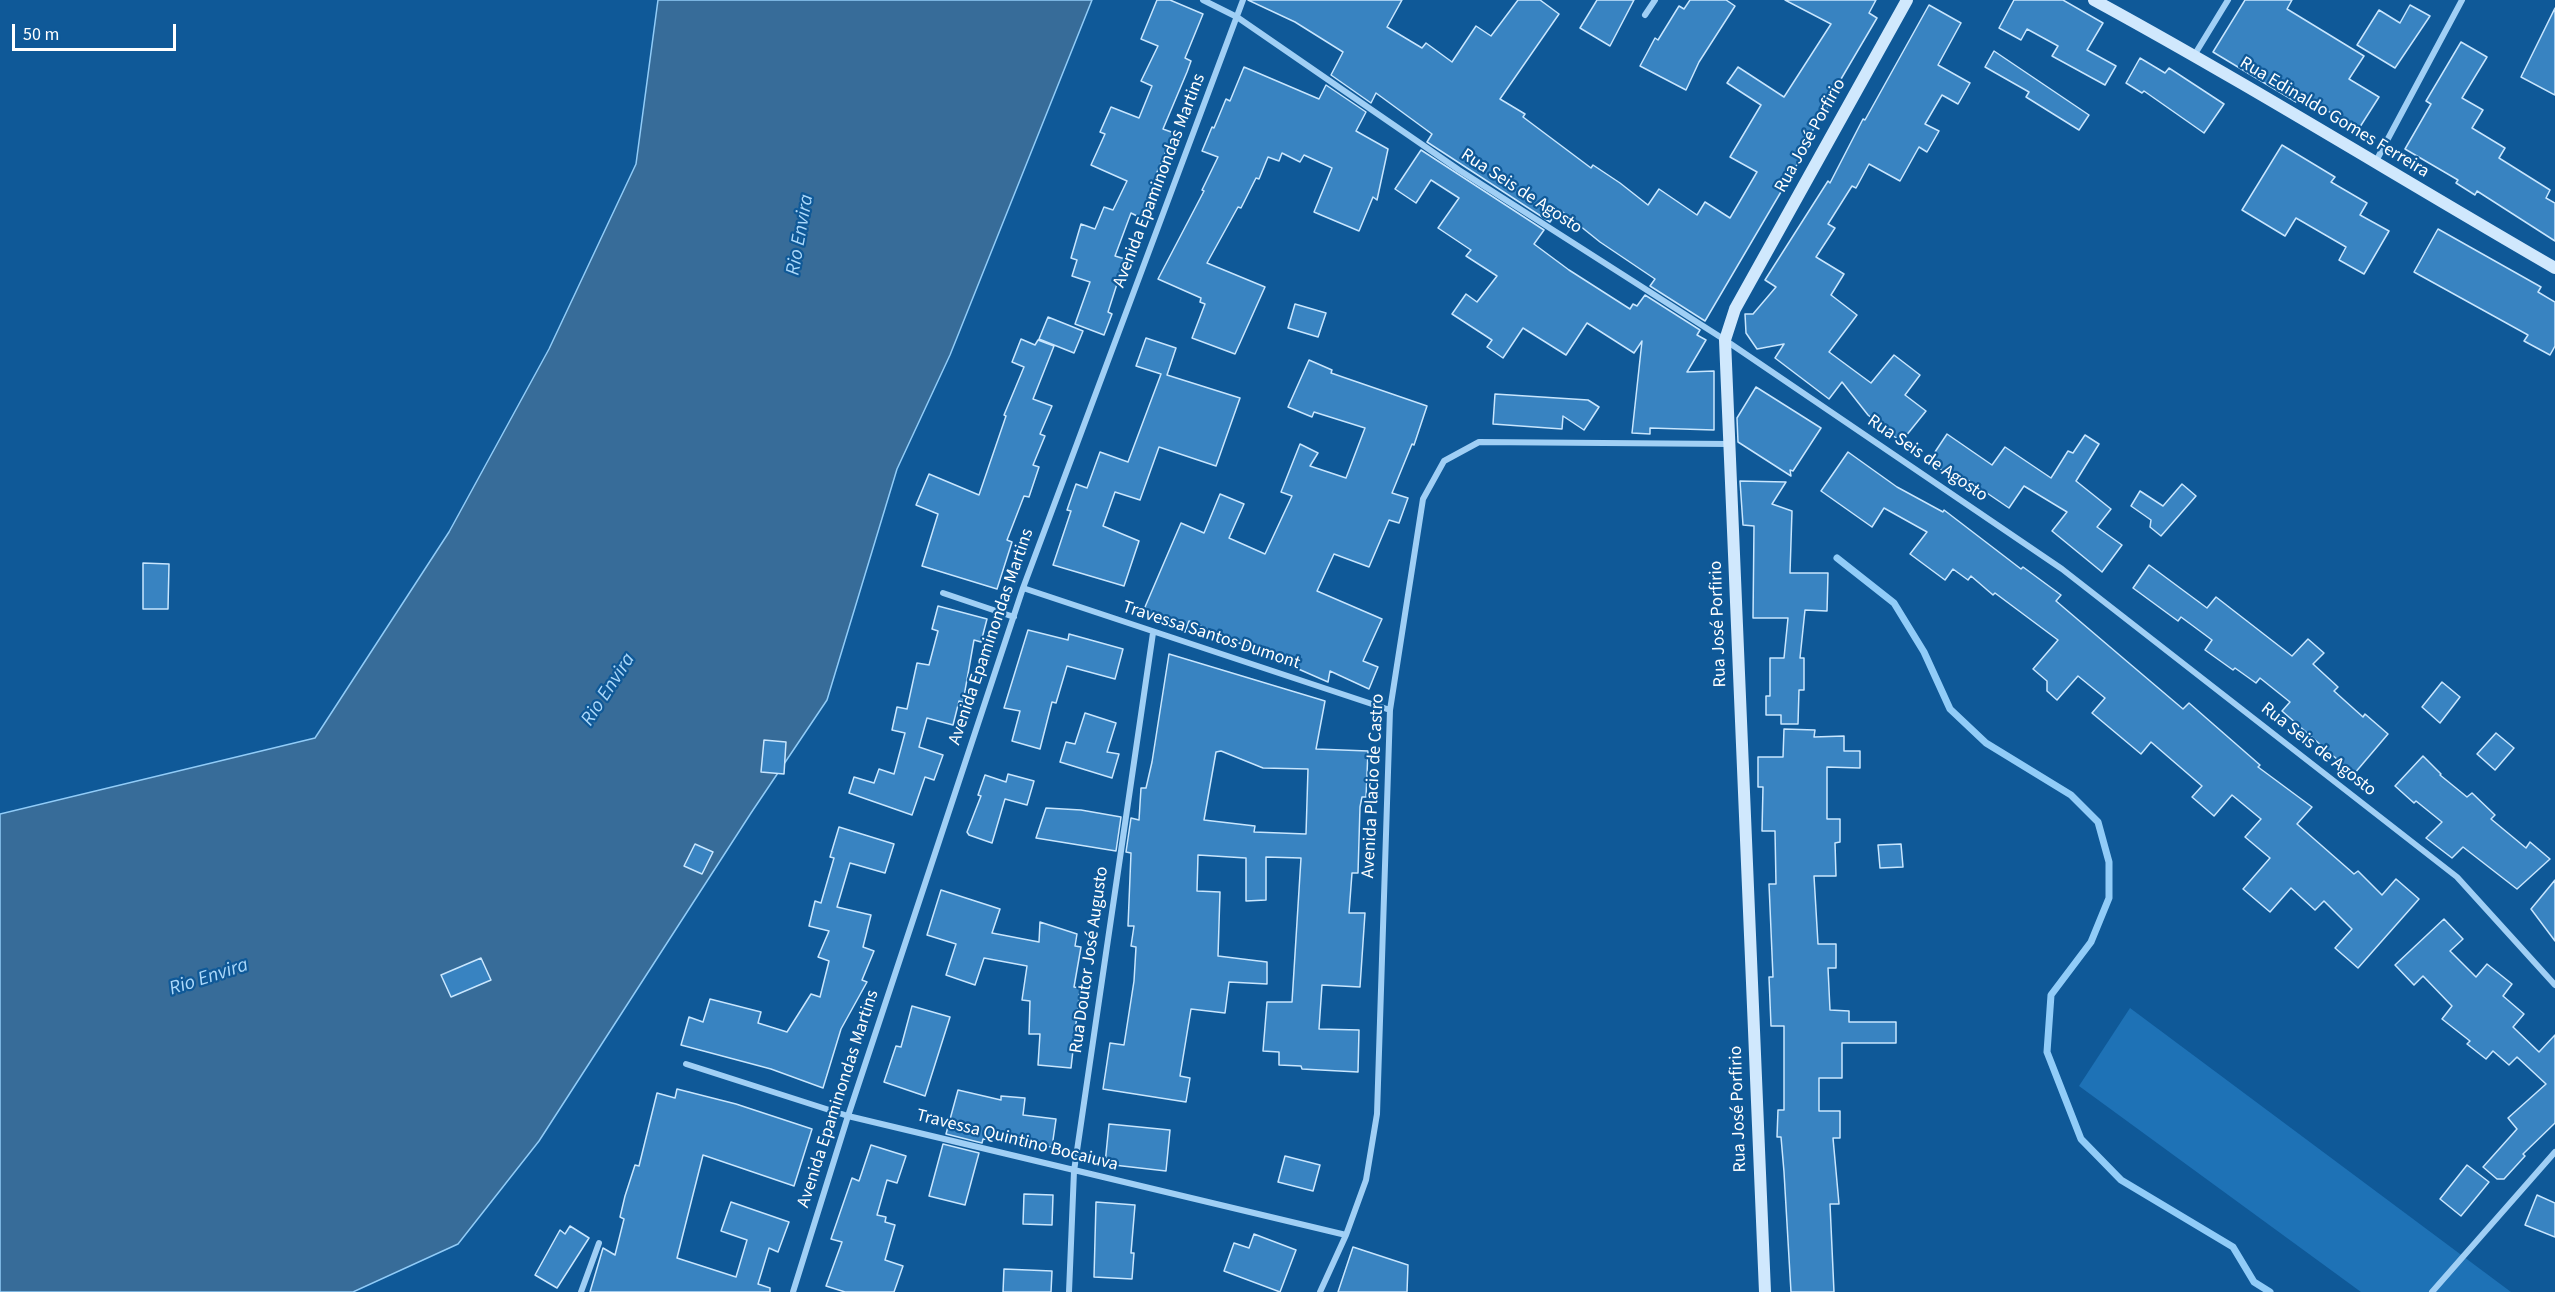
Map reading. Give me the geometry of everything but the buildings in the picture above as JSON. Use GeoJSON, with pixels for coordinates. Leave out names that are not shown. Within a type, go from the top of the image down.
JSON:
{"type":"FeatureCollection","features":[{"type":"Feature","properties":{"kind":"street","name":"Rua Seis de Agosto"},"geometry":{"type":"LineString","coordinates":[[1203,0],[1237,16],[1459,171],[1725,340],[2062,569],[2457,878],[2555,985]]}},
{"type":"Feature","properties":{"kind":"street","name":"Avenida Epaminondas Martins"},"geometry":{"type":"LineString","coordinates":[[793,1292],[848,1116],[1023,588],[1243,0]]}},
{"type":"Feature","properties":{"kind":"street"},"geometry":{"type":"LineString","coordinates":[[1645,15],[1655,0]]}},
{"type":"Feature","properties":{"kind":"street","name":"Rua José Porfirio"},"geometry":{"type":"LineString","coordinates":[[1765,1292],[1725,340],[1735,309],[1907,0]]}},
{"type":"Feature","properties":{"kind":"street","name":"Rua Edinaldo Gomes Ferreira"},"geometry":{"type":"LineString","coordinates":[[2094,0],[2194,54],[2375,164],[2555,268]]}},
{"type":"Feature","properties":{"kind":"street"},"geometry":{"type":"LineString","coordinates":[[2194,54],[2228,0]]}},
{"type":"Feature","properties":{"kind":"street"},"geometry":{"type":"LineString","coordinates":[[2375,164],[2462,0]]}},
{"type":"Feature","properties":{"kind":"street","name":"Avenida Placio de Castro"},"geometry":{"type":"LineString","coordinates":[[1320,1292],[1346,1235],[1366,1180],[1377,1114],[1390,710],[1423,499],[1444,461],[1479,442],[1730,444]]}},
{"type":"Feature","properties":{"kind":"street","name":"Travessa Santos Dumont"},"geometry":{"type":"LineString","coordinates":[[1023,588],[1390,710]]}},
{"type":"Feature","properties":{"kind":"street"},"geometry":{"type":"LineString","coordinates":[[943,593],[1014,617]]}},
{"type":"Feature","properties":{"kind":"street","name":"Rua Doutor José Augusto"},"geometry":{"type":"LineString","coordinates":[[1069,1292],[1074,1171],[1153,633]]}},
{"type":"Feature","properties":{"kind":"street","name":"Travessa Quintino Bocaiuva"},"geometry":{"type":"LineString","coordinates":[[686,1064],[848,1116],[1346,1235]]}},
{"type":"Feature","properties":{"kind":"street"},"geometry":{"type":"LineString","coordinates":[[2432,1292],[2555,1152]]}},
{"type":"Feature","properties":{"kind":"street"},"geometry":{"type":"LineString","coordinates":[[581,1292],[599,1243]]}},
{"type":"Feature","properties":{"kind":"shaded area"},"geometry":{"type":"Polygon","coordinates":[[[2130,1008],[2511,1292],[2361,1292],[2079,1086],[2130,1008]]]}},
{"type":"Feature","properties":{"kind":"water","name":"Rio Envira"},"geometry":{"type":"Polygon","coordinates":[[[658,0],[1092,0],[950,355],[897,469],[827,700],[751,813],[539,1141],[458,1244],[353,1292],[0,1292],[0,814],[315,738],[449,532],[549,349],[636,164],[658,0]]]}},
{"type":"Feature","properties":{"kind":"waterway"},"geometry":{"type":"LineString","coordinates":[[1837,558],[1894,603],[1924,652],[1950,709],[1986,743],[2071,795],[2098,822],[2109,862],[2109,898],[2091,942],[2051,995],[2047,1052],[2081,1139],[2121,1180],[2233,1247],[2254,1282],[2270,1292]]}}]}
